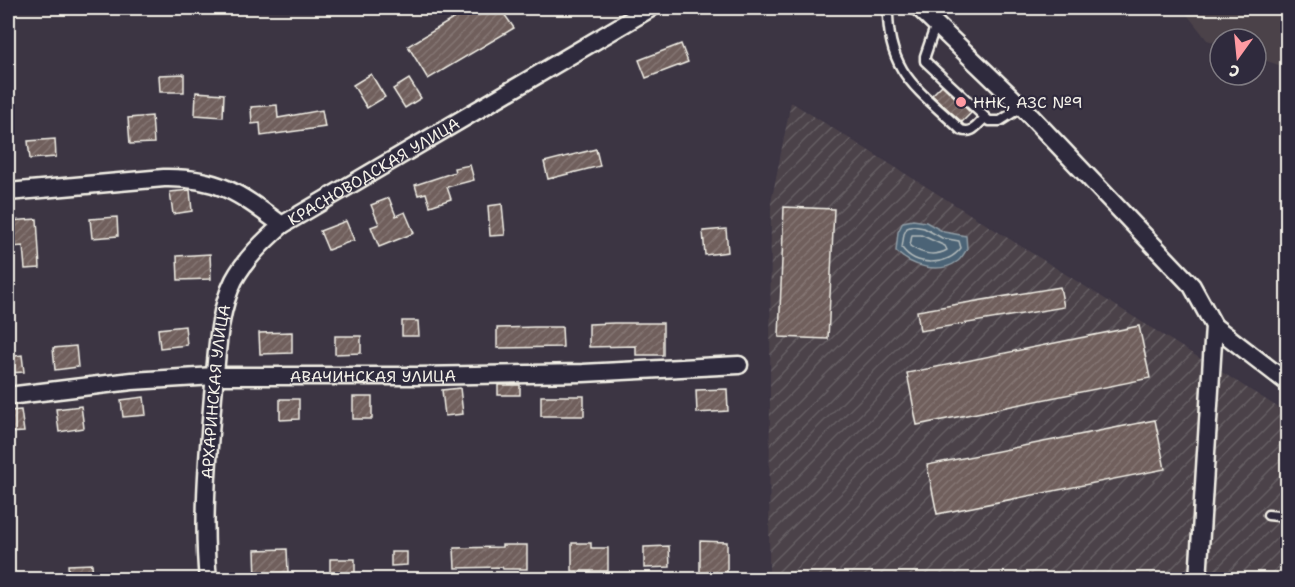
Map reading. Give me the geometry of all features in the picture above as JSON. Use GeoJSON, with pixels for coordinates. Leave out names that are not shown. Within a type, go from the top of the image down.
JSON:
{"type":"FeatureCollection","features":[{"type":"Feature","properties":{"kind":"street","name":"КРАСНОВОДСКАЯ УЛИЦА"},"geometry":{"type":"LineString","coordinates":[[8,192],[185,178],[206,181],[227,188],[246,198],[282,225],[651,8]]}},
{"type":"Feature","properties":{"kind":"street"},"geometry":{"type":"LineString","coordinates":[[919,8],[1022,107],[1192,286],[1215,326],[1287,383]]}},
{"type":"Feature","properties":{"kind":"street","name":"АРХАРИНСКАЯ УЛИЦА"},"geometry":{"type":"LineString","coordinates":[[208,579],[206,528],[219,328],[234,280],[257,247],[282,225]]}},
{"type":"Feature","properties":{"kind":"street"},"geometry":{"type":"LineString","coordinates":[[1198,579],[1215,326]]}},
{"type":"Feature","properties":{"kind":"street","name":"АВАЧИНСКАЯ УЛИЦА"},"geometry":{"type":"LineString","coordinates":[[8,396],[132,381],[215,376],[583,373],[739,365]]}},
{"type":"Feature","properties":{"kind":"lane"},"geometry":{"type":"LineString","coordinates":[[888,8],[891,46],[895,58],[911,82],[961,130],[967,132],[973,130],[985,118]]}},
{"type":"Feature","properties":{"kind":"lane"},"geometry":{"type":"LineString","coordinates":[[936,24],[926,51],[925,61],[985,118],[994,123],[1022,107]]}},
{"type":"Feature","properties":{"kind":"lane"},"geometry":{"type":"LineString","coordinates":[[1268,515],[1287,517]]}},
{"type":"Feature","properties":{"kind":"shaded area"},"geometry":{"type":"Polygon","coordinates":[[[1182,8],[1287,8],[1287,68],[1268,61],[1268,27],[1208,27],[1207,40],[1182,8]]]}},
{"type":"Feature","properties":{"kind":"shaded area"},"geometry":{"type":"Polygon","coordinates":[[[791,102],[1287,413],[1287,579],[769,580],[771,203],[791,102]]]}},
{"type":"Feature","properties":{"kind":"water"},"geometry":{"type":"Polygon","coordinates":[[[913,220],[926,222],[944,232],[966,236],[967,249],[962,257],[950,265],[934,268],[909,261],[902,256],[896,251],[898,232],[903,222],[913,220]]]}},
{"type":"Feature","properties":{"kind":"building"},"geometry":{"type":"Polygon","coordinates":[[[453,8],[500,8],[514,28],[428,79],[408,46],[458,16],[453,8]]]}},
{"type":"Feature","properties":{"kind":"building"},"geometry":{"type":"Polygon","coordinates":[[[681,44],[688,62],[646,78],[639,60],[681,44]]]}},
{"type":"Feature","properties":{"kind":"building"},"geometry":{"type":"Polygon","coordinates":[[[184,74],[184,92],[160,92],[159,75],[184,74]]]}},
{"type":"Feature","properties":{"kind":"building"},"geometry":{"type":"Polygon","coordinates":[[[371,74],[385,97],[367,108],[353,85],[371,74]]]}},
{"type":"Feature","properties":{"kind":"building"},"geometry":{"type":"Polygon","coordinates":[[[409,79],[421,98],[405,108],[393,89],[409,79]]]}},
{"type":"Feature","properties":{"kind":"building"},"geometry":{"type":"Polygon","coordinates":[[[942,85],[971,113],[962,122],[932,95],[942,85]]]}},
{"type":"Feature","properties":{"kind":"building"},"geometry":{"type":"Polygon","coordinates":[[[196,92],[224,94],[223,117],[195,115],[196,92]]]}},
{"type":"Feature","properties":{"kind":"building"},"geometry":{"type":"Polygon","coordinates":[[[277,105],[278,118],[322,110],[325,127],[261,136],[260,123],[252,124],[251,107],[277,105]]]}},
{"type":"Feature","properties":{"kind":"building"},"geometry":{"type":"Polygon","coordinates":[[[152,116],[154,143],[130,144],[128,118],[152,116]]]}},
{"type":"Feature","properties":{"kind":"building"},"geometry":{"type":"Polygon","coordinates":[[[55,139],[56,157],[30,159],[28,141],[55,139]]]}},
{"type":"Feature","properties":{"kind":"building"},"geometry":{"type":"Polygon","coordinates":[[[596,149],[600,166],[548,179],[544,162],[596,149]]]}},
{"type":"Feature","properties":{"kind":"building"},"geometry":{"type":"Polygon","coordinates":[[[470,165],[474,180],[447,187],[451,199],[430,206],[426,193],[418,195],[415,185],[455,172],[454,168],[470,165]]]}},
{"type":"Feature","properties":{"kind":"building"},"geometry":{"type":"Polygon","coordinates":[[[190,190],[192,211],[173,214],[170,192],[190,190]]]}},
{"type":"Feature","properties":{"kind":"building"},"geometry":{"type":"Polygon","coordinates":[[[389,198],[396,216],[405,212],[414,233],[379,247],[371,227],[379,224],[371,205],[389,198]]]}},
{"type":"Feature","properties":{"kind":"building"},"geometry":{"type":"Polygon","coordinates":[[[502,204],[505,235],[490,236],[488,206],[502,204]]]}},
{"type":"Feature","properties":{"kind":"building"},"geometry":{"type":"Polygon","coordinates":[[[784,207],[834,209],[828,339],[779,337],[784,207]]]}},
{"type":"Feature","properties":{"kind":"building"},"geometry":{"type":"Polygon","coordinates":[[[117,217],[118,236],[92,238],[90,219],[117,217]]]}},
{"type":"Feature","properties":{"kind":"building"},"geometry":{"type":"Polygon","coordinates":[[[37,219],[40,268],[25,269],[23,246],[11,247],[9,221],[37,219]]]}},
{"type":"Feature","properties":{"kind":"building"},"geometry":{"type":"Polygon","coordinates":[[[346,221],[354,240],[328,250],[320,231],[346,221]]]}},
{"type":"Feature","properties":{"kind":"building"},"geometry":{"type":"Polygon","coordinates":[[[726,229],[728,252],[705,255],[703,231],[726,229]]]}},
{"type":"Feature","properties":{"kind":"building"},"geometry":{"type":"Polygon","coordinates":[[[210,254],[211,279],[178,280],[177,256],[210,254]]]}},
{"type":"Feature","properties":{"kind":"building"},"geometry":{"type":"Polygon","coordinates":[[[1060,287],[1064,307],[920,331],[917,311],[1060,287]]]}},
{"type":"Feature","properties":{"kind":"building"},"geometry":{"type":"Polygon","coordinates":[[[402,321],[418,321],[419,336],[402,336],[402,321]]]}},
{"type":"Feature","properties":{"kind":"building"},"geometry":{"type":"Polygon","coordinates":[[[663,323],[663,355],[636,355],[636,346],[589,347],[589,324],[663,323]]]}},
{"type":"Feature","properties":{"kind":"building"},"geometry":{"type":"Polygon","coordinates":[[[185,326],[187,345],[160,348],[158,329],[185,326]]]}},
{"type":"Feature","properties":{"kind":"building"},"geometry":{"type":"Polygon","coordinates":[[[1139,326],[1150,378],[917,425],[907,373],[1139,326]]]}},
{"type":"Feature","properties":{"kind":"building"},"geometry":{"type":"Polygon","coordinates":[[[562,327],[563,347],[497,348],[497,328],[562,327]]]}},
{"type":"Feature","properties":{"kind":"building"},"geometry":{"type":"Polygon","coordinates":[[[292,332],[292,353],[260,354],[259,333],[292,332]]]}},
{"type":"Feature","properties":{"kind":"building"},"geometry":{"type":"Polygon","coordinates":[[[335,336],[361,336],[361,353],[335,354],[335,336]]]}},
{"type":"Feature","properties":{"kind":"building"},"geometry":{"type":"Polygon","coordinates":[[[76,346],[78,367],[55,370],[53,348],[76,346]]]}},
{"type":"Feature","properties":{"kind":"building"},"geometry":{"type":"Polygon","coordinates":[[[22,355],[24,372],[8,373],[8,357],[22,355]]]}},
{"type":"Feature","properties":{"kind":"building"},"geometry":{"type":"Polygon","coordinates":[[[498,385],[520,385],[520,395],[498,395],[498,385]]]}},
{"type":"Feature","properties":{"kind":"building"},"geometry":{"type":"Polygon","coordinates":[[[460,388],[463,414],[445,416],[442,390],[460,388]]]}},
{"type":"Feature","properties":{"kind":"building"},"geometry":{"type":"Polygon","coordinates":[[[727,389],[728,411],[697,413],[696,390],[727,389]]]}},
{"type":"Feature","properties":{"kind":"building"},"geometry":{"type":"Polygon","coordinates":[[[541,396],[584,396],[584,416],[541,416],[541,396]]]}},
{"type":"Feature","properties":{"kind":"building"},"geometry":{"type":"Polygon","coordinates":[[[144,397],[146,415],[123,417],[121,400],[144,397]]]}},
{"type":"Feature","properties":{"kind":"building"},"geometry":{"type":"Polygon","coordinates":[[[353,397],[372,397],[372,419],[353,419],[353,397]]]}},
{"type":"Feature","properties":{"kind":"building"},"geometry":{"type":"Polygon","coordinates":[[[280,399],[299,399],[299,419],[280,420],[280,399]]]}},
{"type":"Feature","properties":{"kind":"building"},"geometry":{"type":"Polygon","coordinates":[[[81,406],[84,428],[59,432],[56,409],[81,406]]]}},
{"type":"Feature","properties":{"kind":"building"},"geometry":{"type":"Polygon","coordinates":[[[21,410],[24,432],[8,433],[8,411],[21,410]]]}},
{"type":"Feature","properties":{"kind":"building"},"geometry":{"type":"Polygon","coordinates":[[[1155,420],[1165,469],[937,514],[927,465],[1155,420]]]}},
{"type":"Feature","properties":{"kind":"building"},"geometry":{"type":"Polygon","coordinates":[[[700,541],[727,542],[727,579],[700,578],[700,541]]]}},
{"type":"Feature","properties":{"kind":"building"},"geometry":{"type":"Polygon","coordinates":[[[572,543],[591,543],[591,548],[608,548],[608,571],[572,571],[572,543]]]}},
{"type":"Feature","properties":{"kind":"building"},"geometry":{"type":"Polygon","coordinates":[[[502,545],[527,545],[527,569],[455,568],[454,548],[502,547],[502,545]]]}},
{"type":"Feature","properties":{"kind":"building"},"geometry":{"type":"Polygon","coordinates":[[[669,546],[670,567],[644,568],[644,547],[669,546]]]}},
{"type":"Feature","properties":{"kind":"building"},"geometry":{"type":"Polygon","coordinates":[[[287,549],[288,572],[278,573],[278,579],[256,579],[255,550],[287,549]]]}},
{"type":"Feature","properties":{"kind":"building"},"geometry":{"type":"Polygon","coordinates":[[[391,552],[407,552],[407,565],[391,566],[391,552]]]}},
{"type":"Feature","properties":{"kind":"building"},"geometry":{"type":"Polygon","coordinates":[[[330,559],[355,559],[355,579],[338,579],[338,576],[330,576],[330,559]]]}},
{"type":"Feature","properties":{"kind":"building"},"geometry":{"type":"Polygon","coordinates":[[[92,564],[93,579],[69,579],[68,565],[92,564]]]}},
{"type":"Feature","properties":{"kind":"place","name":"ННК, АЗС №9"},"geometry":{"type":"Point","coordinates":[961,102]}}]}
